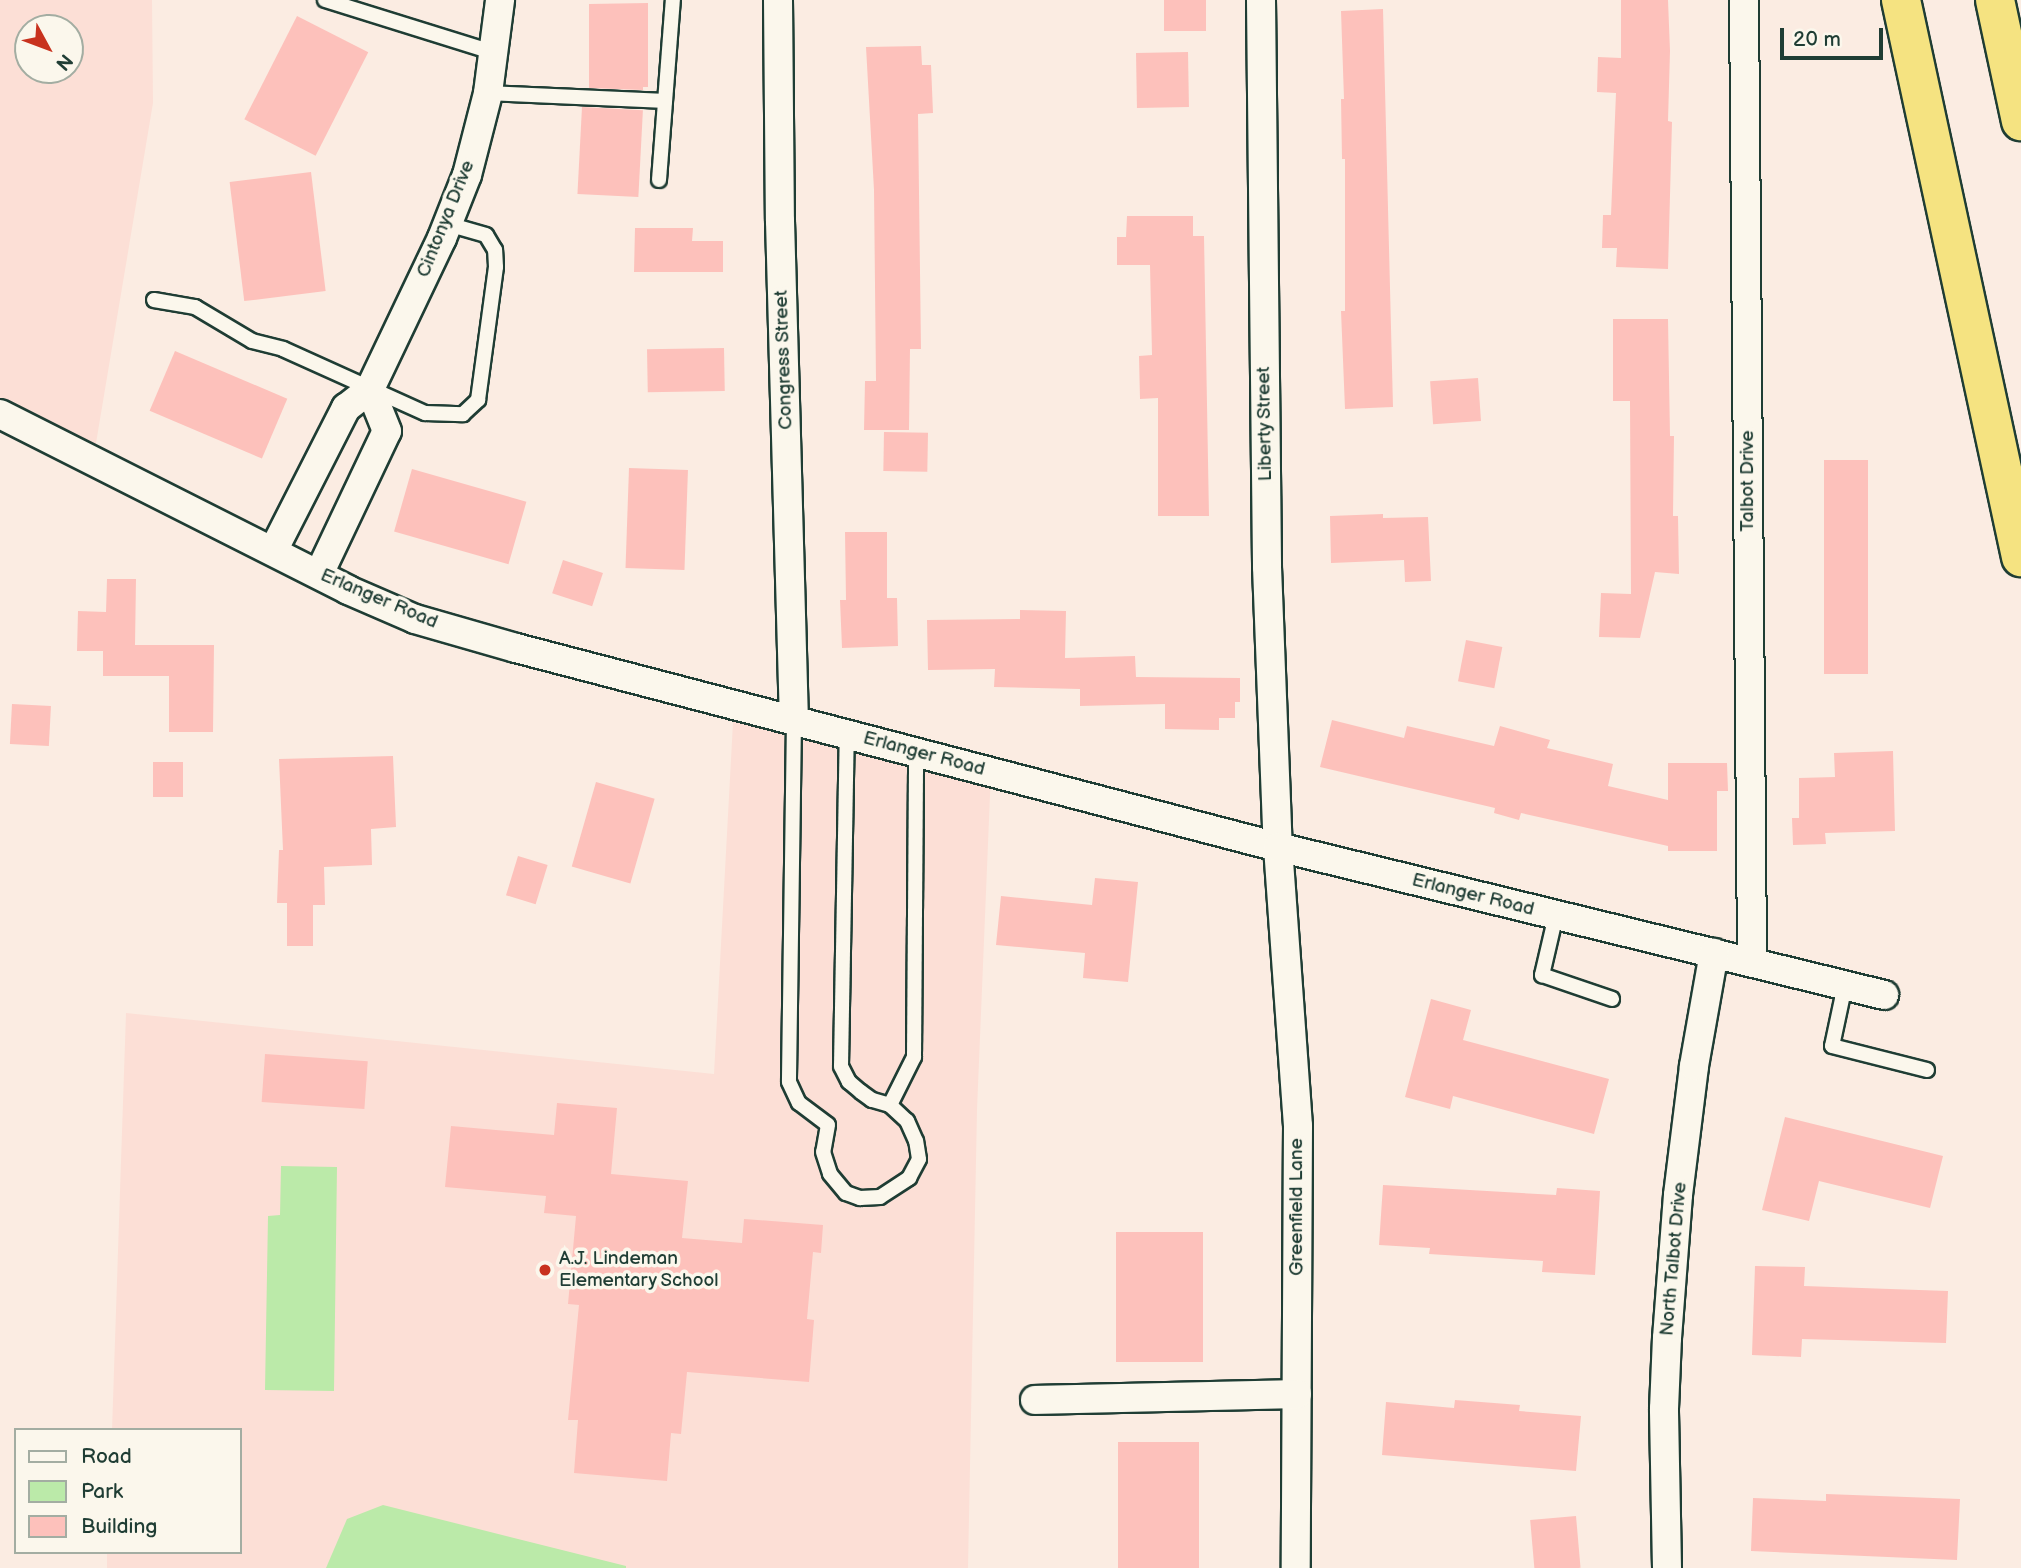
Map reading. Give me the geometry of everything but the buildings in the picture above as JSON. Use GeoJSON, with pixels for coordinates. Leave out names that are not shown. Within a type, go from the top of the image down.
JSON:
{"type":"FeatureCollection","features":[{"type":"Feature","properties":{"kind":"highway"},"geometry":{"type":"LineString","coordinates":[[1901,0],[2021,557]]}},
{"type":"Feature","properties":{"kind":"highway"},"geometry":{"type":"LineString","coordinates":[[1994,0],[2021,121]]}},
{"type":"Feature","properties":{"kind":"street","name":"Cintonya Drive"},"geometry":{"type":"LineString","coordinates":[[273,551],[346,408],[370,388],[447,224],[467,175],[488,93],[500,0]]}},
{"type":"Feature","properties":{"kind":"street","name":"Congress Street"},"geometry":{"type":"LineString","coordinates":[[778,0],[780,221],[794,720]]}},
{"type":"Feature","properties":{"kind":"street","name":"Liberty Street"},"geometry":{"type":"LineString","coordinates":[[1261,0],[1267,567],[1278,847]]}},
{"type":"Feature","properties":{"kind":"street","name":"Talbot Drive"},"geometry":{"type":"LineString","coordinates":[[1744,0],[1752,962]]}},
{"type":"Feature","properties":{"kind":"street"},"geometry":{"type":"LineString","coordinates":[[319,574],[387,431],[370,388]]}},
{"type":"Feature","properties":{"kind":"street","name":"Erlanger Road"},"geometry":{"type":"LineString","coordinates":[[0,414],[319,574],[415,619],[1278,847],[1884,995]]}},
{"type":"Feature","properties":{"kind":"street","name":"Greenfield Lane"},"geometry":{"type":"LineString","coordinates":[[1278,847],[1298,1126],[1296,1568]]}},
{"type":"Feature","properties":{"kind":"street","name":"North Talbot Drive"},"geometry":{"type":"LineString","coordinates":[[1667,1568],[1664,1409],[1667,1338],[1686,1130],[1714,953]]}},
{"type":"Feature","properties":{"kind":"street"},"geometry":{"type":"LineString","coordinates":[[1035,1400],[1297,1394]]}},
{"type":"Feature","properties":{"kind":"lane"},"geometry":{"type":"LineString","coordinates":[[325,0],[495,52]]}},
{"type":"Feature","properties":{"kind":"lane"},"geometry":{"type":"LineString","coordinates":[[659,180],[673,0]]}},
{"type":"Feature","properties":{"kind":"lane"},"geometry":{"type":"LineString","coordinates":[[488,93],[665,101]]}},
{"type":"Feature","properties":{"kind":"lane"},"geometry":{"type":"LineString","coordinates":[[153,300],[195,307],[252,341],[283,349],[425,413],[463,414],[478,400],[496,267],[495,250],[486,235],[447,224]]}},
{"type":"Feature","properties":{"kind":"lane"},"geometry":{"type":"LineString","coordinates":[[794,720],[789,1082],[799,1103],[828,1125],[823,1152],[830,1174],[846,1193],[860,1198],[880,1197],[909,1178],[919,1159],[916,1141],[906,1121],[890,1105],[872,1100],[861,1093],[849,1082],[841,1066],[847,734]]}},
{"type":"Feature","properties":{"kind":"lane"},"geometry":{"type":"LineString","coordinates":[[890,1105],[914,1057],[916,752]]}},
{"type":"Feature","properties":{"kind":"lane"},"geometry":{"type":"LineString","coordinates":[[1556,915],[1542,975],[1612,999]]}},
{"type":"Feature","properties":{"kind":"lane"},"geometry":{"type":"LineString","coordinates":[[1844,985],[1832,1046],[1927,1070]]}},
{"type":"Feature","properties":{"kind":"shaded area"},"geometry":{"type":"Polygon","coordinates":[[[0,0],[152,0],[153,103],[93,461],[0,414],[0,0]]]}},
{"type":"Feature","properties":{"kind":"shaded area","name":"A.J. Lindeman Elementary School"},"geometry":{"type":"Polygon","coordinates":[[[734,704],[991,771],[977,1110],[968,1568],[107,1568],[107,1554],[242,1554],[242,1428],[112,1428],[126,1013],[714,1074],[734,704]]]}},
{"type":"Feature","properties":{"kind":"green space"},"geometry":{"type":"Polygon","coordinates":[[[281,1166],[337,1167],[334,1391],[265,1390],[268,1216],[280,1215],[281,1166]]]}},
{"type":"Feature","properties":{"kind":"green space"},"geometry":{"type":"Polygon","coordinates":[[[383,1505],[626,1568],[326,1568],[347,1519],[383,1505]]]}},
{"type":"Feature","properties":{"kind":"place","name":"A.J. Lindeman Elementary School"},"geometry":{"type":"Point","coordinates":[545,1270]}}]}
